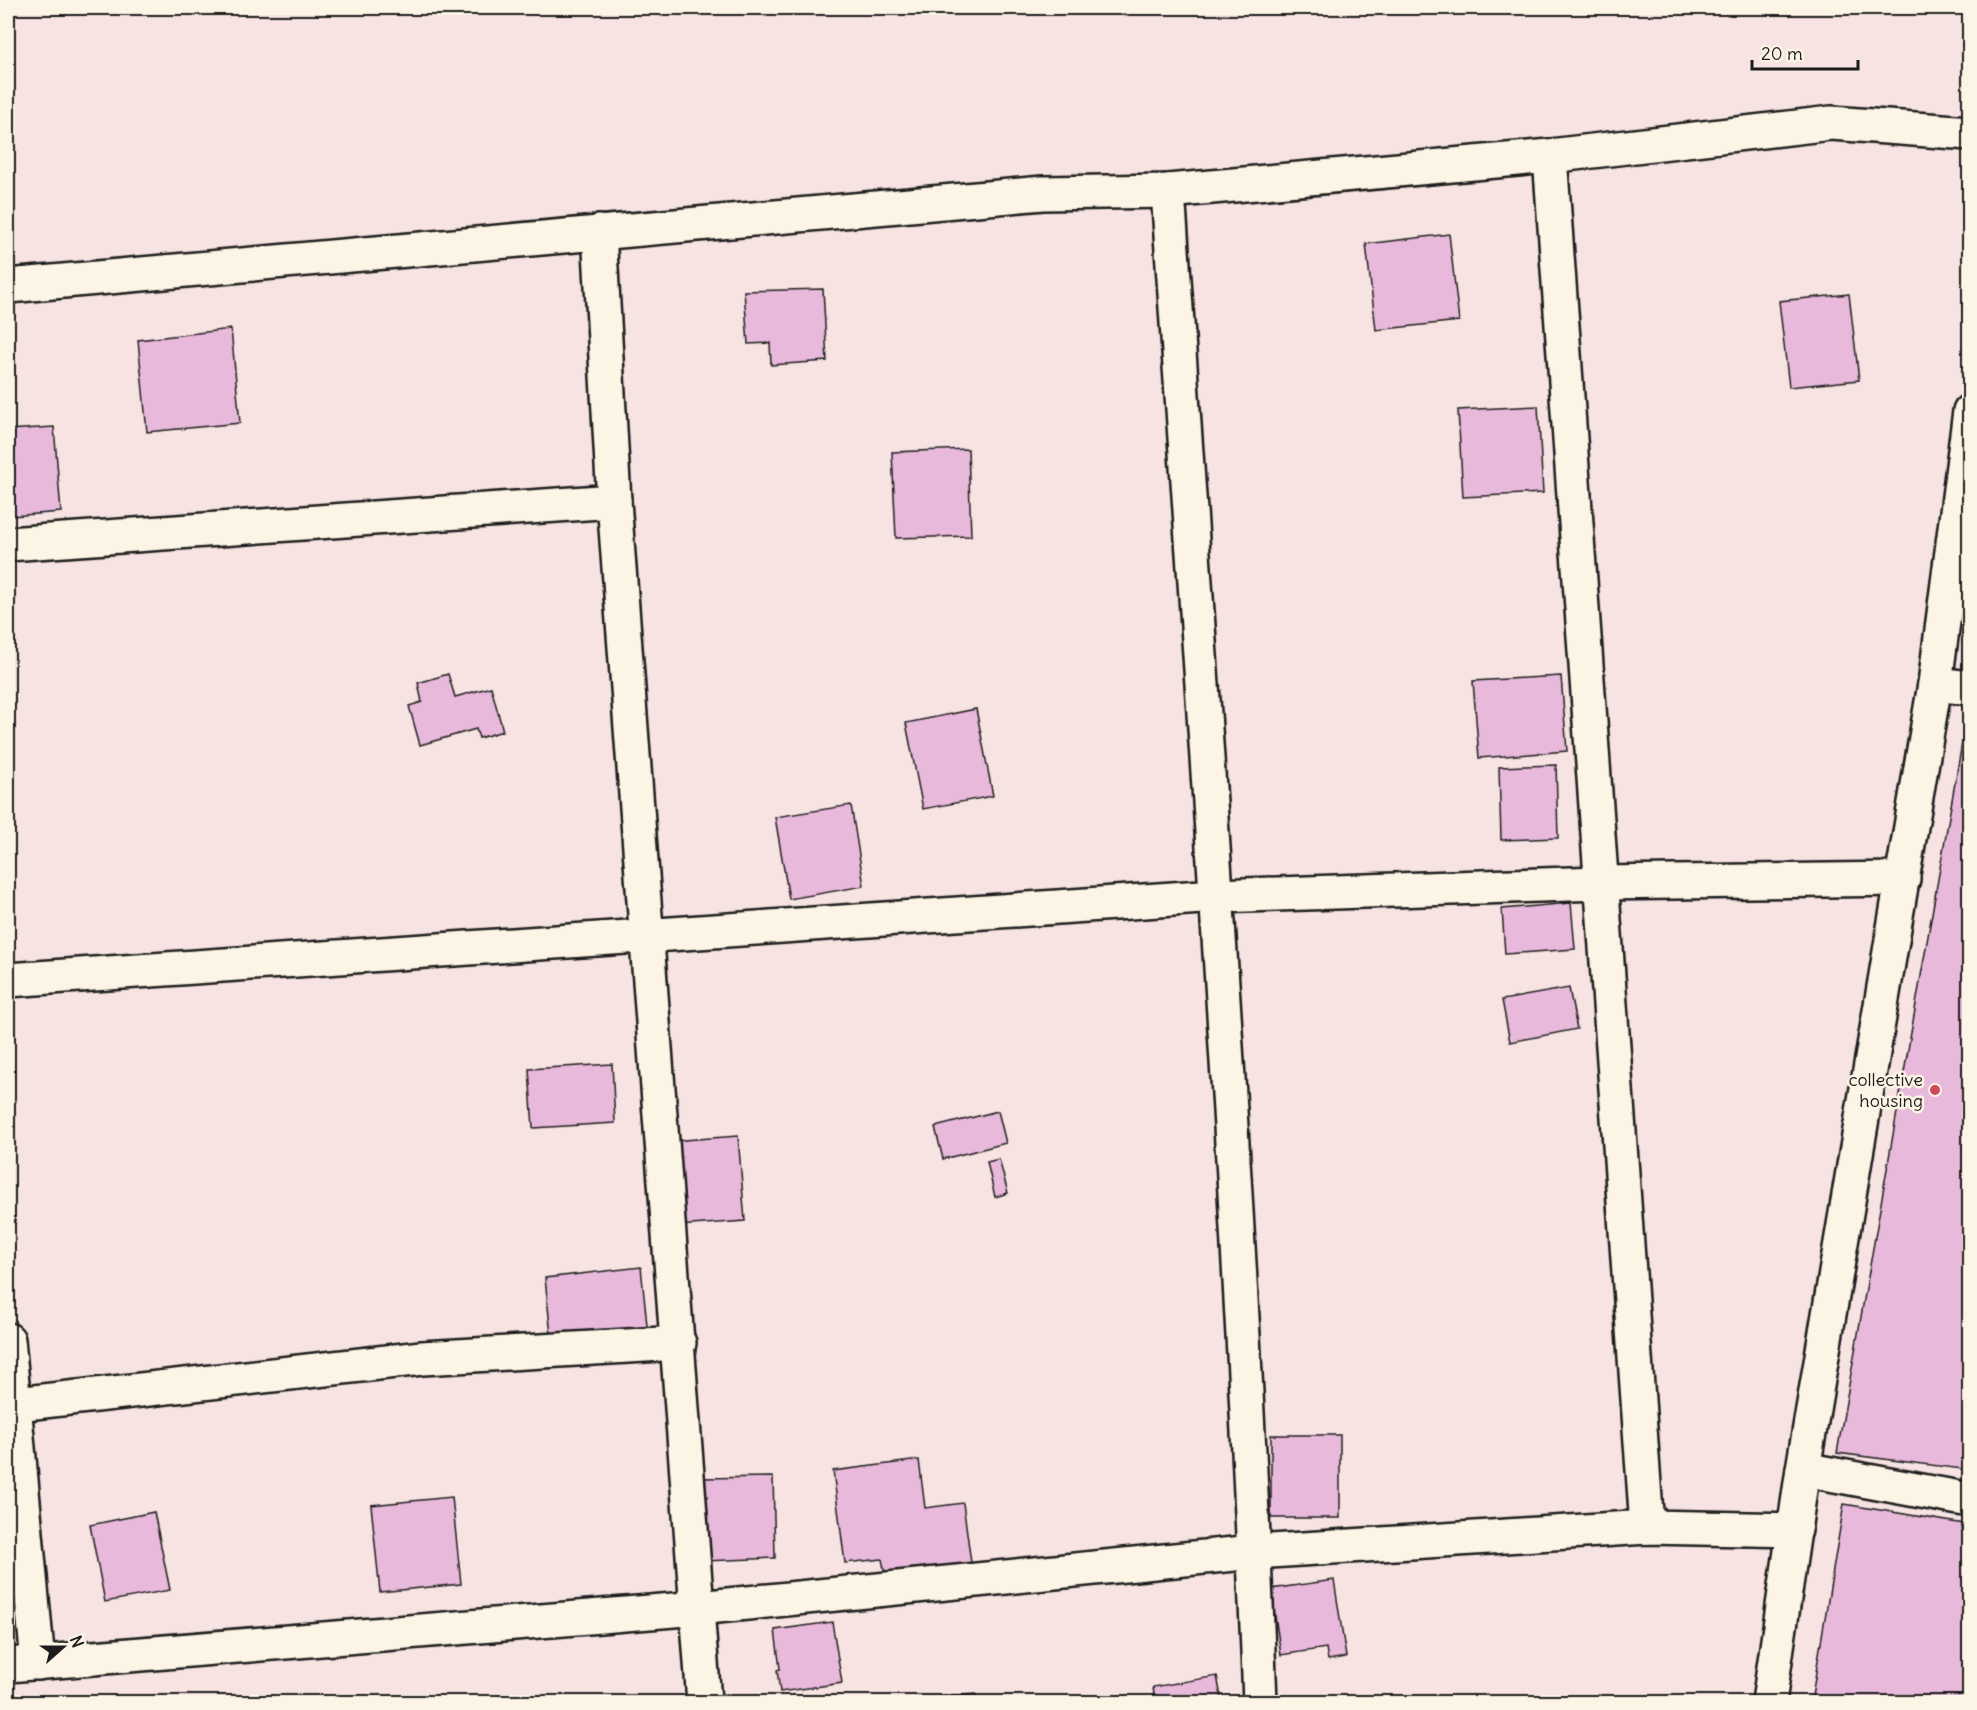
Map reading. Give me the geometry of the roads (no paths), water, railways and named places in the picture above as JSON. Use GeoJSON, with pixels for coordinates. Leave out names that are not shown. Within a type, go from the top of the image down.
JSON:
{"type":"FeatureCollection","features":[{"type":"Feature","properties":{"kind":"street"},"geometry":{"type":"LineString","coordinates":[[8,286],[1043,193],[1168,191],[1550,156],[1831,123],[1970,133]]}},
{"type":"Feature","properties":{"kind":"street"},"geometry":{"type":"LineString","coordinates":[[1550,156],[1647,1527]]}},
{"type":"Feature","properties":{"kind":"street"},"geometry":{"type":"LineString","coordinates":[[1168,191],[1216,896],[1254,1552],[1260,1702]]}},
{"type":"Feature","properties":{"kind":"street"},"geometry":{"type":"LineString","coordinates":[[599,232],[614,501],[679,1343],[704,1702]]}},
{"type":"Feature","properties":{"kind":"street"},"geometry":{"type":"LineString","coordinates":[[1769,1702],[1803,1469],[1935,684],[1970,411]]}},
{"type":"Feature","properties":{"kind":"street"},"geometry":{"type":"LineString","coordinates":[[8,544],[614,501]]}},
{"type":"Feature","properties":{"kind":"street"},"geometry":{"type":"LineString","coordinates":[[1935,684],[1970,688]]}},
{"type":"Feature","properties":{"kind":"street"},"geometry":{"type":"LineString","coordinates":[[8,980],[1216,896],[1601,883],[1903,879]]}},
{"type":"Feature","properties":{"kind":"street"},"geometry":{"type":"LineString","coordinates":[[8,1340],[23,1664],[698,1608],[1254,1552],[1647,1527],[1795,1530]]}},
{"type":"Feature","properties":{"kind":"street"},"geometry":{"type":"LineString","coordinates":[[10,1404],[422,1358],[679,1343]]}},
{"type":"Feature","properties":{"kind":"street"},"geometry":{"type":"LineString","coordinates":[[1803,1469],[1970,1500]]}},
{"type":"Feature","properties":{"kind":"place","name":"collective housing"},"geometry":{"type":"Point","coordinates":[1935,1090]}}]}
